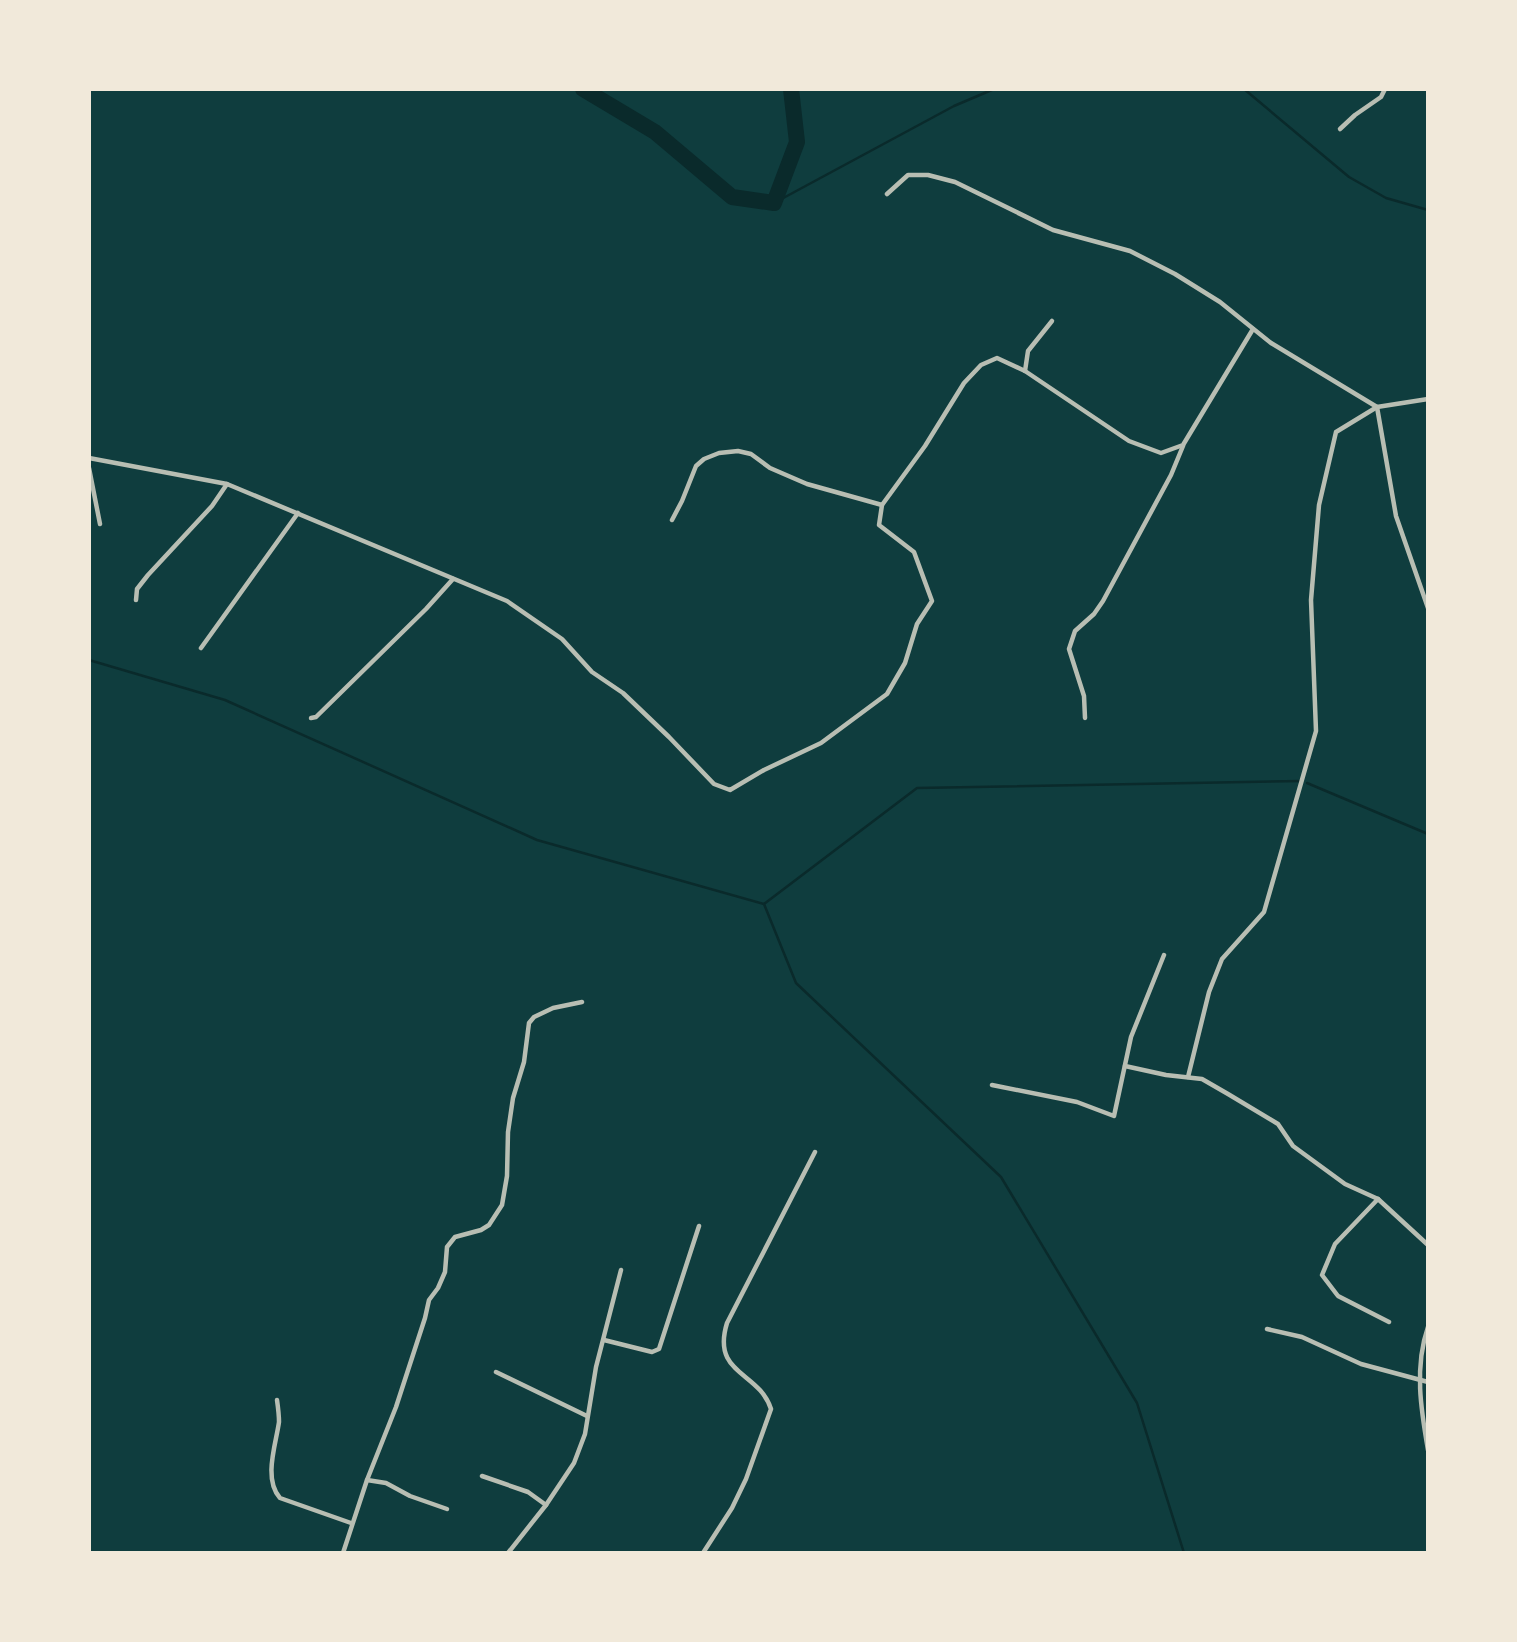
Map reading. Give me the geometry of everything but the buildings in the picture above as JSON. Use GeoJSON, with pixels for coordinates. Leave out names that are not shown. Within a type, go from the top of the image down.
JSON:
{"type":"FeatureCollection","features":[{"type":"Feature","properties":{"kind":"street"},"geometry":{"type":"LineString","coordinates":[[1340,129],[1386,90]]}},
{"type":"Feature","properties":{"kind":"street"},"geometry":{"type":"LineString","coordinates":[[887,194],[908,175],[928,175],[955,182],[1053,230],[1130,251],[1220,302],[1271,343],[1377,407],[1396,516],[1428,608]]}},
{"type":"Feature","properties":{"kind":"street"},"geometry":{"type":"LineString","coordinates":[[1025,371],[1028,351],[1052,321]]}},
{"type":"Feature","properties":{"kind":"street"},"geometry":{"type":"LineString","coordinates":[[1085,718],[1084,696],[1069,649],[1075,631],[1094,614],[1103,601],[1171,475],[1183,445],[1253,329]]}},
{"type":"Feature","properties":{"kind":"street"},"geometry":{"type":"LineString","coordinates":[[89,458],[227,484],[518,607],[562,639],[592,672],[623,693],[714,784],[730,790],[764,770],[821,743],[887,694],[905,663],[917,624],[932,601],[914,552],[879,525],[883,505],[925,446],[964,383],[981,365],[997,358],[1025,371],[1129,441],[1161,453],[1183,445]]}},
{"type":"Feature","properties":{"kind":"street"},"geometry":{"type":"LineString","coordinates":[[1188,1077],[1209,992],[1222,959],[1264,912],[1316,731],[1311,600],[1319,505],[1336,432],[1377,407],[1428,399]]}},
{"type":"Feature","properties":{"kind":"street"},"geometry":{"type":"LineString","coordinates":[[672,520],[696,466],[704,459],[719,453],[737,451],[751,454],[771,468],[807,484],[883,505]]}},
{"type":"Feature","properties":{"kind":"street"},"geometry":{"type":"LineString","coordinates":[[89,468],[100,524]]}},
{"type":"Feature","properties":{"kind":"street"},"geometry":{"type":"LineString","coordinates":[[136,600],[137,589],[212,506],[227,484]]}},
{"type":"Feature","properties":{"kind":"street"},"geometry":{"type":"LineString","coordinates":[[201,648],[298,513]]}},
{"type":"Feature","properties":{"kind":"street"},"geometry":{"type":"LineString","coordinates":[[311,718],[316,717],[349,686],[453,579]]}},
{"type":"Feature","properties":{"kind":"street"},"geometry":{"type":"LineString","coordinates":[[992,1085],[1077,1102],[1114,1116],[1132,1037],[1164,955]]}},
{"type":"Feature","properties":{"kind":"street"},"geometry":{"type":"LineString","coordinates":[[343,1553],[351,1523],[396,1407],[429,1300],[445,1272],[447,1247],[455,1237],[489,1225],[502,1205],[513,1098],[524,1062],[529,1024],[534,1017],[553,1008],[582,1002]]}},
{"type":"Feature","properties":{"kind":"street"},"geometry":{"type":"LineString","coordinates":[[1125,1066],[1202,1079],[1278,1124],[1293,1146],[1345,1184],[1378,1199],[1428,1245]]}},
{"type":"Feature","properties":{"kind":"street"},"geometry":{"type":"LineString","coordinates":[[703,1553],[732,1508],[746,1479],[771,1409],[765,1396],[728,1361],[724,1353],[723,1336],[727,1323],[815,1152]]}},
{"type":"Feature","properties":{"kind":"street"},"geometry":{"type":"LineString","coordinates":[[1378,1199],[1335,1244],[1322,1275],[1338,1296],[1389,1322]]}},
{"type":"Feature","properties":{"kind":"street"},"geometry":{"type":"LineString","coordinates":[[604,1340],[652,1352],[659,1349],[699,1226]]}},
{"type":"Feature","properties":{"kind":"street"},"geometry":{"type":"LineString","coordinates":[[508,1553],[546,1505],[574,1463],[585,1434],[596,1367],[621,1270]]}},
{"type":"Feature","properties":{"kind":"street"},"geometry":{"type":"LineString","coordinates":[[1428,1327],[1422,1349],[1419,1381],[1428,1450]]}},
{"type":"Feature","properties":{"kind":"street"},"geometry":{"type":"LineString","coordinates":[[1267,1329],[1302,1338],[1361,1364],[1428,1382]]}},
{"type":"Feature","properties":{"kind":"street"},"geometry":{"type":"LineString","coordinates":[[496,1372],[587,1416]]}},
{"type":"Feature","properties":{"kind":"street"},"geometry":{"type":"LineString","coordinates":[[277,1400],[279,1418],[272,1464],[272,1481],[276,1494],[280,1498],[351,1523]]}},
{"type":"Feature","properties":{"kind":"street"},"geometry":{"type":"LineString","coordinates":[[482,1476],[528,1492],[546,1505]]}},
{"type":"Feature","properties":{"kind":"street"},"geometry":{"type":"LineString","coordinates":[[367,1480],[386,1483],[410,1496],[447,1508]]}},
{"type":"Feature","properties":{"kind":"waterway"},"geometry":{"type":"LineString","coordinates":[[583,89],[655,132],[732,197],[774,203],[797,142],[791,89]]}},
{"type":"Feature","properties":{"kind":"waterway"},"geometry":{"type":"LineString","coordinates":[[774,203],[954,106],[994,89]]}},
{"type":"Feature","properties":{"kind":"waterway"},"geometry":{"type":"LineString","coordinates":[[1244,89],[1349,177],[1386,198],[1428,210]]}},
{"type":"Feature","properties":{"kind":"waterway"},"geometry":{"type":"LineString","coordinates":[[89,660],[225,700],[537,840],[764,904],[917,788],[1301,781]]}},
{"type":"Feature","properties":{"kind":"waterway"},"geometry":{"type":"LineString","coordinates":[[1307,783],[1428,834]]}},
{"type":"Feature","properties":{"kind":"waterway"},"geometry":{"type":"LineString","coordinates":[[764,904],[796,983],[1001,1177],[1137,1403],[1184,1553]]}}]}
